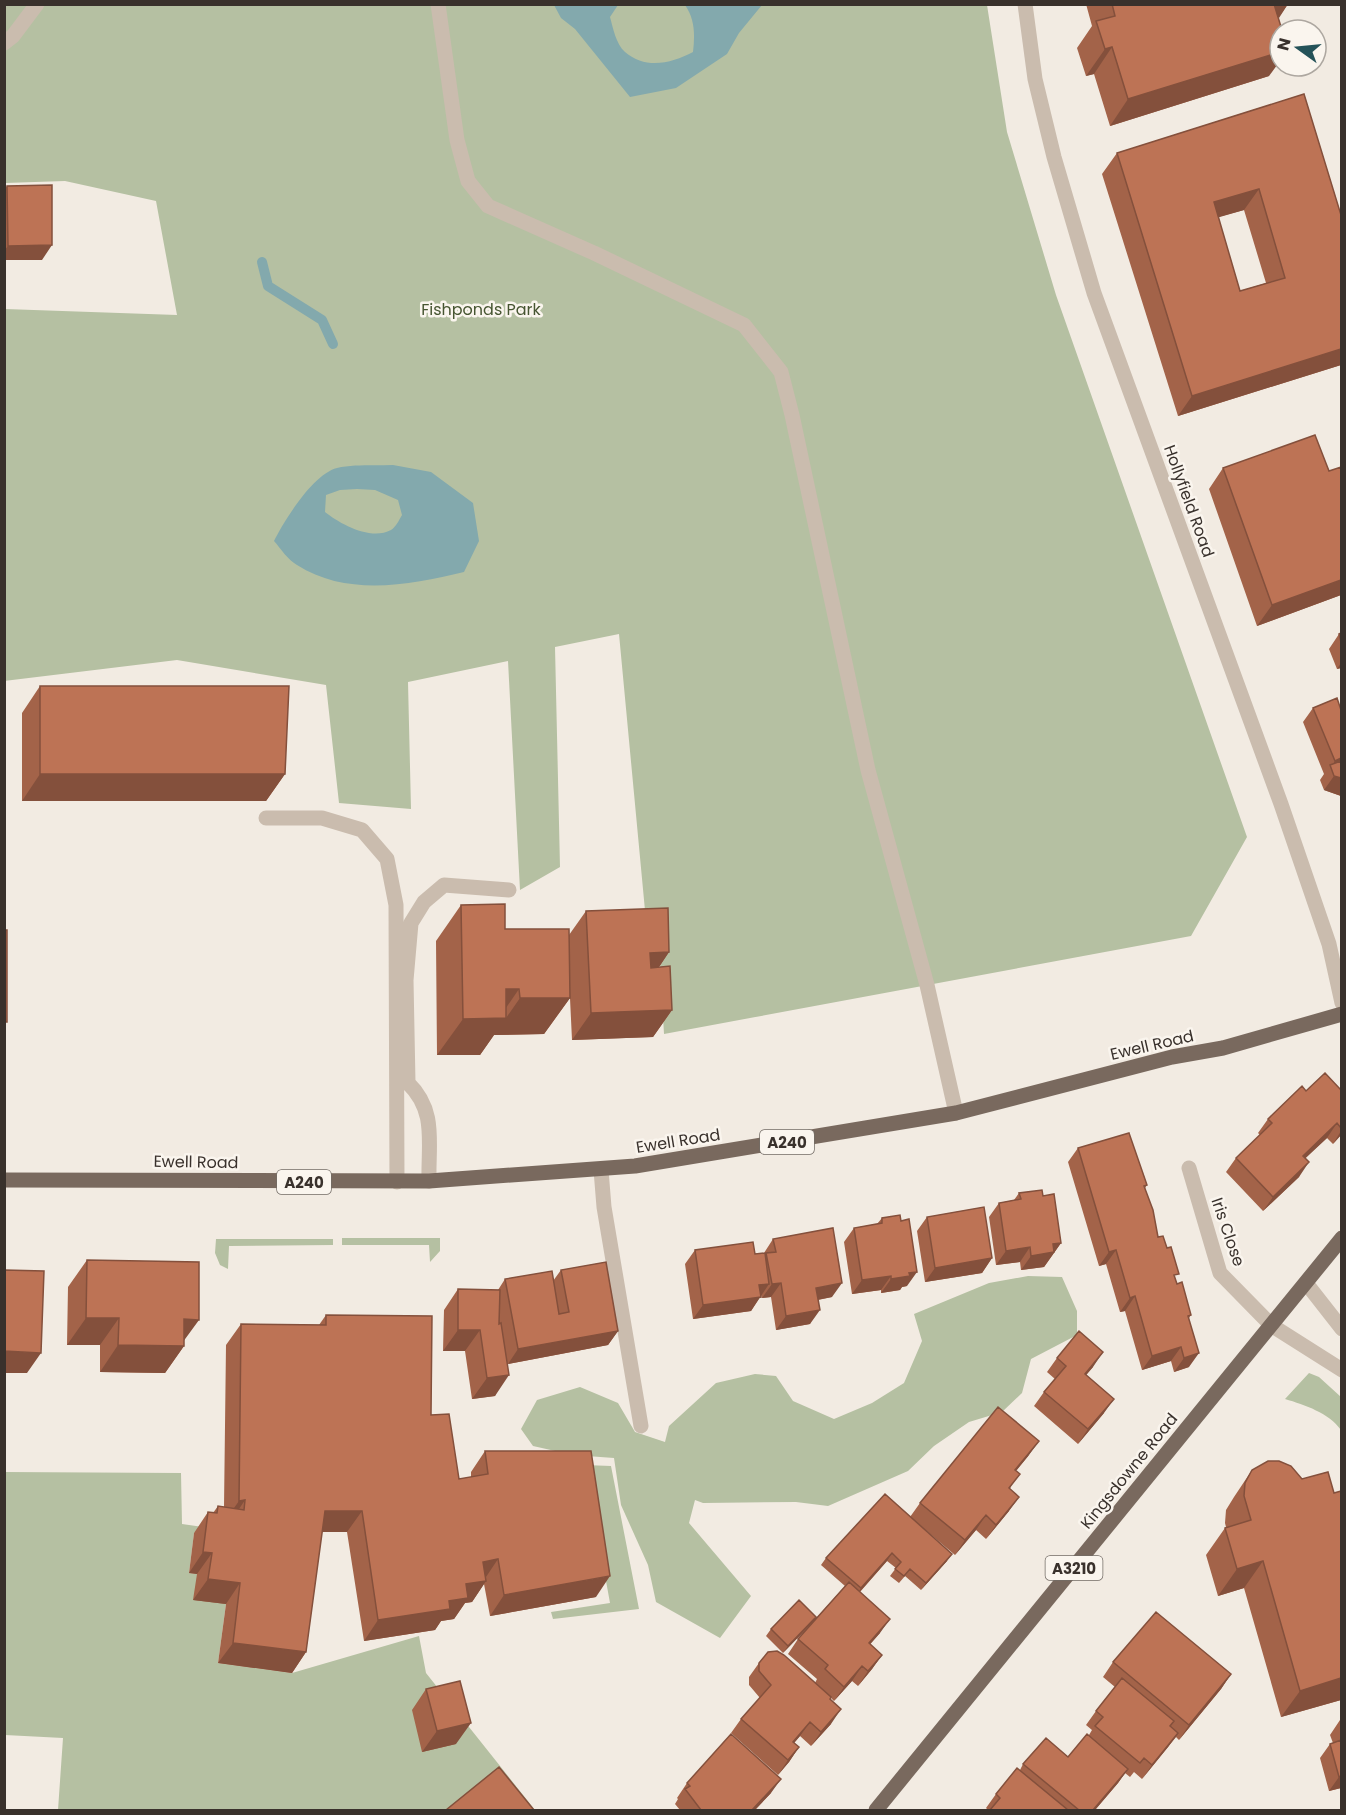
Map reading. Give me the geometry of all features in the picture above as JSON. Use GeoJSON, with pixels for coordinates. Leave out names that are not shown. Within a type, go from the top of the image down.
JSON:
{"type":"FeatureCollection","features":[{"type":"Feature","properties":{"kind":"main road","name":"Ewell Road"},"geometry":{"type":"LineString","coordinates":[[4,1180],[397,1182],[601,1170],[688,1159],[956,1113],[1172,1057],[1224,1048],[1341,1014]]}},
{"type":"Feature","properties":{"kind":"main road","name":"Kingsdowne Road"},"geometry":{"type":"LineString","coordinates":[[876,1810],[1341,1238]]}},
{"type":"Feature","properties":{"kind":"street"},"geometry":{"type":"LineString","coordinates":[[4,43],[14,36],[37,4]]}},
{"type":"Feature","properties":{"kind":"street"},"geometry":{"type":"LineString","coordinates":[[438,4],[457,140],[468,181],[488,207],[594,253],[744,325],[767,351],[781,372],[867,770],[927,985],[956,1113]]}},
{"type":"Feature","properties":{"kind":"street","name":"Hollyfield Road"},"geometry":{"type":"LineString","coordinates":[[1025,4],[1035,79],[1051,146],[1094,293],[1281,804],[1329,944],[1341,1003]]}},
{"type":"Feature","properties":{"kind":"street"},"geometry":{"type":"LineString","coordinates":[[266,818],[322,818],[362,830],[387,859],[396,905],[397,1182]]}},
{"type":"Feature","properties":{"kind":"street"},"geometry":{"type":"LineString","coordinates":[[429,1181],[429,1113],[420,1094],[408,1083],[406,980],[411,923],[424,902],[444,885],[508,890]]}},
{"type":"Feature","properties":{"kind":"street","name":"Iris Close"},"geometry":{"type":"LineString","coordinates":[[1189,1168],[1220,1273],[1271,1325],[1341,1370]]}},
{"type":"Feature","properties":{"kind":"street"},"geometry":{"type":"LineString","coordinates":[[601,1170],[604,1207],[641,1426]]}},
{"type":"Feature","properties":{"kind":"street"},"geometry":{"type":"LineString","coordinates":[[1306,1283],[1341,1329]]}},
{"type":"Feature","properties":{"kind":"green space","name":"Fishponds Park"},"geometry":{"type":"Polygon","coordinates":[[[5,5],[987,5],[1007,132],[1056,295],[1247,837],[1191,936],[664,1034],[658,929],[646,921],[619,634],[555,647],[560,867],[520,890],[508,661],[408,682],[411,809],[339,803],[326,685],[177,660],[4,681],[5,309],[177,315],[156,201],[65,181],[5,183],[5,5]]]}},
{"type":"Feature","properties":{"kind":"green space"},"geometry":{"type":"Polygon","coordinates":[[[342,1238],[440,1238],[440,1251],[430,1262],[429,1245],[342,1245],[342,1238]]]}},
{"type":"Feature","properties":{"kind":"green space"},"geometry":{"type":"Polygon","coordinates":[[[216,1239],[333,1239],[333,1245],[229,1246],[228,1269],[220,1265],[215,1253],[216,1239]]]}},
{"type":"Feature","properties":{"kind":"green space"},"geometry":{"type":"Polygon","coordinates":[[[1028,1276],[1062,1277],[1077,1311],[1077,1335],[1031,1359],[1022,1393],[1002,1412],[969,1422],[934,1446],[908,1471],[828,1506],[796,1502],[703,1503],[695,1500],[689,1523],[751,1596],[720,1638],[656,1602],[648,1565],[621,1505],[614,1458],[573,1455],[533,1446],[521,1429],[537,1400],[580,1387],[618,1403],[635,1432],[665,1442],[669,1426],[716,1383],[755,1374],[776,1376],[793,1401],[834,1419],[872,1403],[904,1383],[922,1341],[914,1314],[989,1283],[1028,1276]]]}},
{"type":"Feature","properties":{"kind":"green space"},"geometry":{"type":"Polygon","coordinates":[[[1309,1373],[1319,1377],[1341,1397],[1341,1430],[1323,1414],[1285,1399],[1309,1373]]]}},
{"type":"Feature","properties":{"kind":"green space"},"geometry":{"type":"Polygon","coordinates":[[[585,1465],[611,1466],[639,1609],[553,1619],[551,1612],[610,1603],[585,1465]]]}},
{"type":"Feature","properties":{"kind":"green space"},"geometry":{"type":"Polygon","coordinates":[[[5,1472],[181,1473],[182,1524],[203,1527],[194,1533],[189,1573],[197,1574],[226,1604],[218,1663],[292,1673],[419,1636],[426,1673],[535,1810],[58,1810],[63,1738],[5,1735],[5,1472]]]}},
{"type":"Feature","properties":{"kind":"water"},"geometry":{"type":"Polygon","coordinates":[[[554,5],[618,5],[610,17],[619,45],[633,58],[659,63],[668,62],[693,52],[694,27],[685,5],[762,5],[739,33],[727,54],[676,88],[630,97],[575,29],[561,18],[554,5]]]}},
{"type":"Feature","properties":{"kind":"water"},"geometry":{"type":"Polygon","coordinates":[[[393,465],[431,472],[473,503],[479,541],[464,572],[401,584],[358,585],[316,575],[297,565],[274,541],[300,499],[318,479],[328,472],[344,467],[393,465]],[[340,490],[326,495],[325,512],[356,530],[374,534],[391,530],[402,515],[398,500],[375,490],[340,490]]]}},
{"type":"Feature","properties":{"kind":"building"},"geometry":{"type":"Polygon","coordinates":[[[1112,4],[1274,4],[1278,18],[1268,18],[1268,56],[1128,99],[1112,47],[1105,49],[1096,21],[1115,16],[1112,4]]]}},
{"type":"Feature","properties":{"kind":"building"},"geometry":{"type":"Polygon","coordinates":[[[1304,94],[1341,215],[1341,349],[1192,396],[1117,153],[1304,94]],[[1259,189],[1214,202],[1240,291],[1285,278],[1259,189]]]}},
{"type":"Feature","properties":{"kind":"building"},"geometry":{"type":"Polygon","coordinates":[[[52,185],[52,245],[8,246],[7,186],[52,185]]]}},
{"type":"Feature","properties":{"kind":"building"},"geometry":{"type":"Polygon","coordinates":[[[1315,435],[1329,471],[1341,467],[1341,580],[1272,605],[1223,468],[1315,435]]]}},
{"type":"Feature","properties":{"kind":"building"},"geometry":{"type":"Polygon","coordinates":[[[40,686],[289,686],[285,774],[40,774],[40,686]]]}},
{"type":"Feature","properties":{"kind":"building"},"geometry":{"type":"Polygon","coordinates":[[[1337,698],[1341,710],[1341,758],[1335,761],[1313,708],[1337,698]]]}},
{"type":"Feature","properties":{"kind":"building"},"geometry":{"type":"Polygon","coordinates":[[[1341,761],[1341,778],[1334,776],[1330,765],[1341,761]]]}},
{"type":"Feature","properties":{"kind":"building"},"geometry":{"type":"Polygon","coordinates":[[[505,904],[505,929],[569,929],[570,998],[520,998],[519,989],[506,989],[506,1018],[463,1019],[461,905],[505,904]]]}},
{"type":"Feature","properties":{"kind":"building"},"geometry":{"type":"Polygon","coordinates":[[[668,908],[669,952],[650,953],[651,968],[670,966],[672,1010],[591,1013],[586,911],[668,908]]]}},
{"type":"Feature","properties":{"kind":"building"},"geometry":{"type":"Polygon","coordinates":[[[4,930],[7,930],[7,1022],[4,1022],[4,930]]]}},
{"type":"Feature","properties":{"kind":"building"},"geometry":{"type":"Polygon","coordinates":[[[1325,1073],[1341,1090],[1341,1128],[1337,1123],[1303,1156],[1309,1162],[1273,1197],[1236,1158],[1272,1123],[1268,1119],[1302,1086],[1306,1091],[1325,1073]]]}},
{"type":"Feature","properties":{"kind":"building"},"geometry":{"type":"Polygon","coordinates":[[[1129,1133],[1147,1185],[1144,1186],[1153,1210],[1158,1237],[1163,1236],[1167,1248],[1171,1247],[1179,1274],[1174,1275],[1177,1284],[1182,1282],[1191,1315],[1188,1316],[1199,1353],[1184,1358],[1181,1347],[1152,1356],[1135,1296],[1130,1298],[1116,1250],[1109,1252],[1078,1148],[1129,1133]]]}},
{"type":"Feature","properties":{"kind":"building"},"geometry":{"type":"Polygon","coordinates":[[[1042,1190],[1043,1196],[1054,1194],[1061,1243],[1053,1244],[1054,1252],[1031,1256],[1030,1247],[1006,1251],[999,1203],[1021,1199],[1019,1193],[1042,1190]]]}},
{"type":"Feature","properties":{"kind":"building"},"geometry":{"type":"Polygon","coordinates":[[[984,1207],[992,1258],[935,1268],[927,1217],[984,1207]]]}},
{"type":"Feature","properties":{"kind":"building"},"geometry":{"type":"Polygon","coordinates":[[[900,1215],[901,1221],[909,1219],[917,1272],[909,1273],[910,1276],[891,1279],[891,1276],[862,1280],[854,1228],[882,1223],[882,1218],[900,1215]]]}},
{"type":"Feature","properties":{"kind":"building"},"geometry":{"type":"Polygon","coordinates":[[[833,1228],[842,1283],[816,1288],[820,1310],[786,1316],[781,1283],[772,1284],[766,1253],[776,1252],[773,1239],[833,1228]]]}},
{"type":"Feature","properties":{"kind":"building"},"geometry":{"type":"Polygon","coordinates":[[[753,1242],[755,1254],[765,1253],[769,1284],[759,1285],[761,1297],[703,1305],[695,1250],[753,1242]]]}},
{"type":"Feature","properties":{"kind":"building"},"geometry":{"type":"Polygon","coordinates":[[[87,1260],[199,1262],[199,1320],[184,1319],[184,1346],[118,1345],[119,1318],[86,1318],[87,1260]]]}},
{"type":"Feature","properties":{"kind":"building"},"geometry":{"type":"Polygon","coordinates":[[[606,1262],[618,1331],[518,1349],[505,1279],[552,1271],[559,1314],[569,1312],[561,1270],[606,1262]]]}},
{"type":"Feature","properties":{"kind":"building"},"geometry":{"type":"Polygon","coordinates":[[[4,1270],[44,1271],[41,1353],[4,1351],[4,1270]]]}},
{"type":"Feature","properties":{"kind":"building"},"geometry":{"type":"Polygon","coordinates":[[[458,1289],[500,1290],[499,1324],[501,1323],[509,1375],[487,1378],[480,1330],[458,1330],[458,1289]]]}},
{"type":"Feature","properties":{"kind":"building"},"geometry":{"type":"Polygon","coordinates":[[[326,1315],[432,1316],[431,1415],[449,1414],[459,1479],[488,1474],[485,1451],[591,1451],[610,1576],[504,1595],[498,1559],[483,1562],[486,1581],[466,1584],[468,1598],[449,1601],[450,1609],[378,1620],[362,1511],[325,1511],[306,1652],[233,1643],[240,1583],[208,1579],[212,1553],[203,1552],[208,1512],[217,1513],[218,1506],[244,1510],[245,1500],[239,1501],[241,1324],[326,1325],[326,1315]]]}},
{"type":"Feature","properties":{"kind":"building"},"geometry":{"type":"Polygon","coordinates":[[[1079,1331],[1103,1352],[1085,1374],[1114,1399],[1088,1429],[1044,1392],[1066,1366],[1057,1358],[1079,1331]]]}},
{"type":"Feature","properties":{"kind":"building"},"geometry":{"type":"Polygon","coordinates":[[[998,1407],[1039,1441],[1015,1470],[1020,1474],[1009,1488],[1019,1497],[996,1525],[986,1515],[965,1540],[920,1503],[998,1407]]]}},
{"type":"Feature","properties":{"kind":"building"},"geometry":{"type":"Polygon","coordinates":[[[1268,1461],[1279,1461],[1291,1466],[1302,1479],[1328,1472],[1334,1493],[1341,1491],[1341,1678],[1300,1691],[1263,1561],[1237,1569],[1225,1528],[1251,1520],[1244,1496],[1245,1483],[1252,1470],[1268,1461]]]}},
{"type":"Feature","properties":{"kind":"building"},"geometry":{"type":"Polygon","coordinates":[[[885,1494],[952,1554],[926,1583],[910,1569],[904,1576],[895,1569],[901,1562],[892,1553],[861,1588],[826,1558],[885,1494]]]}},
{"type":"Feature","properties":{"kind":"building"},"geometry":{"type":"Polygon","coordinates":[[[849,1582],[890,1619],[869,1643],[882,1655],[868,1671],[862,1666],[844,1687],[825,1669],[828,1665],[798,1639],[849,1582]]]}},
{"type":"Feature","properties":{"kind":"building"},"geometry":{"type":"Polygon","coordinates":[[[799,1600],[816,1617],[788,1646],[771,1629],[799,1600]]]}},
{"type":"Feature","properties":{"kind":"building"},"geometry":{"type":"Polygon","coordinates":[[[1156,1612],[1231,1674],[1189,1725],[1113,1662],[1156,1612]]]}},
{"type":"Feature","properties":{"kind":"building"},"geometry":{"type":"Polygon","coordinates":[[[777,1651],[831,1697],[830,1699],[841,1709],[821,1732],[810,1722],[793,1742],[799,1747],[788,1760],[741,1719],[771,1685],[759,1671],[759,1663],[768,1652],[777,1651]]]}},
{"type":"Feature","properties":{"kind":"building"},"geometry":{"type":"Polygon","coordinates":[[[1122,1678],[1174,1721],[1170,1726],[1178,1733],[1152,1765],[1144,1758],[1140,1763],[1095,1726],[1103,1717],[1096,1711],[1122,1678]]]}},
{"type":"Feature","properties":{"kind":"building"},"geometry":{"type":"Polygon","coordinates":[[[460,1681],[471,1723],[437,1731],[426,1689],[460,1681]]]}},
{"type":"Feature","properties":{"kind":"building"},"geometry":{"type":"Polygon","coordinates":[[[731,1734],[781,1779],[752,1810],[701,1810],[685,1789],[690,1786],[687,1783],[731,1734]]]}},
{"type":"Feature","properties":{"kind":"building"},"geometry":{"type":"Polygon","coordinates":[[[1087,1734],[1128,1769],[1093,1810],[1079,1810],[1023,1764],[1046,1738],[1068,1757],[1087,1734]]]}},
{"type":"Feature","properties":{"kind":"building"},"geometry":{"type":"Polygon","coordinates":[[[1341,1740],[1341,1776],[1339,1777],[1330,1744],[1341,1740]]]}},
{"type":"Feature","properties":{"kind":"building"},"geometry":{"type":"Polygon","coordinates":[[[499,1767],[534,1810],[446,1810],[499,1767]]]}},
{"type":"Feature","properties":{"kind":"building"},"geometry":{"type":"Polygon","coordinates":[[[1017,1768],[1068,1810],[990,1810],[1000,1798],[996,1794],[1017,1768]]]}},
{"type":"Feature","properties":{"kind":"waterway"},"geometry":{"type":"LineString","coordinates":[[262,262],[268,286],[322,320],[333,344]]}}]}
